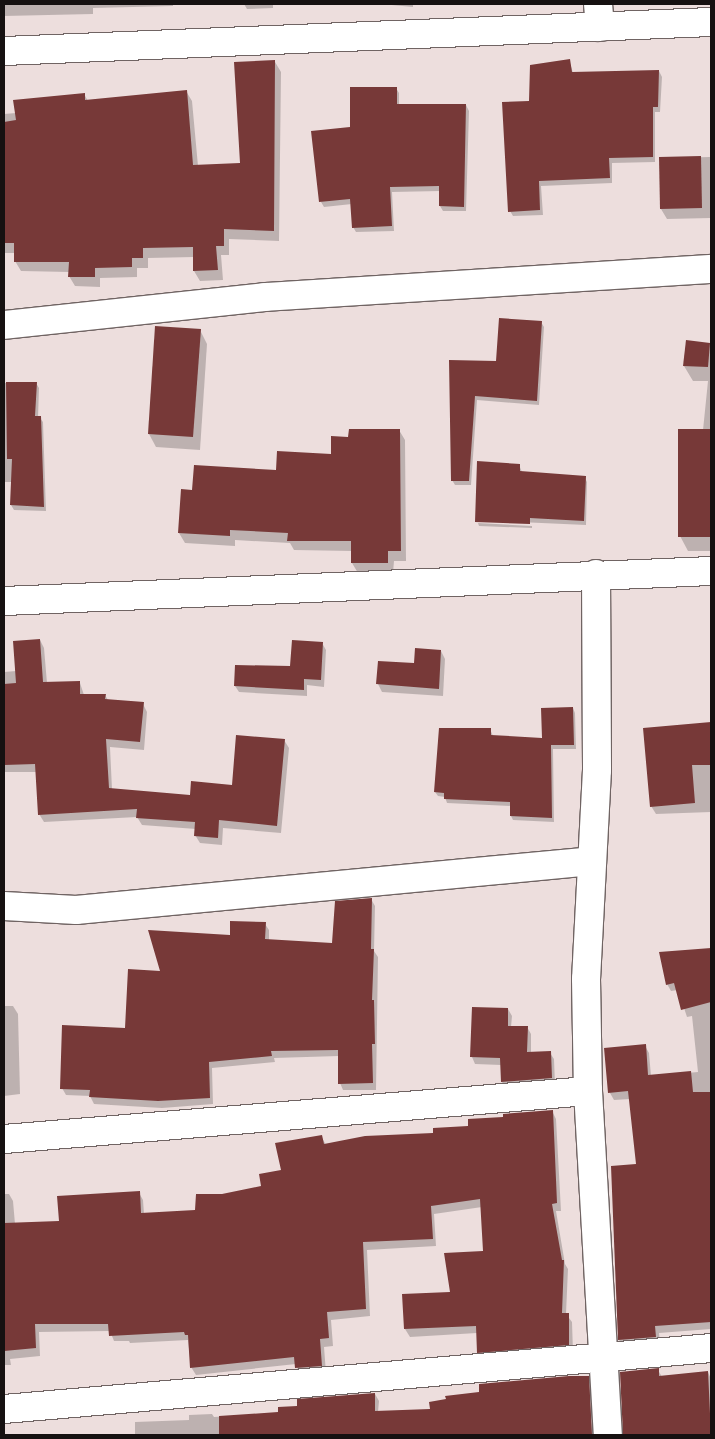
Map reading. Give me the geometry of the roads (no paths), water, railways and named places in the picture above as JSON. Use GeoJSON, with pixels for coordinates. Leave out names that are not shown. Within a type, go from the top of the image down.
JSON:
{"type":"FeatureCollection","features":[{"type":"Feature","properties":{"kind":"street"},"geometry":{"type":"LineString","coordinates":[[4,51],[599,15],[711,22]]}},
{"type":"Feature","properties":{"kind":"street"},"geometry":{"type":"LineString","coordinates":[[4,325],[265,297],[711,269]]}},
{"type":"Feature","properties":{"kind":"street"},"geometry":{"type":"LineString","coordinates":[[4,601],[596,574],[711,571]]}},
{"type":"Feature","properties":{"kind":"street"},"geometry":{"type":"LineString","coordinates":[[596,574],[597,770],[586,979],[588,1091],[608,1435]]}},
{"type":"Feature","properties":{"kind":"street"},"geometry":{"type":"LineString","coordinates":[[4,906],[76,910],[592,861]]}},
{"type":"Feature","properties":{"kind":"street"},"geometry":{"type":"LineString","coordinates":[[4,1139],[588,1091]]}},
{"type":"Feature","properties":{"kind":"street"},"geometry":{"type":"LineString","coordinates":[[4,1409],[711,1348]]}}]}
